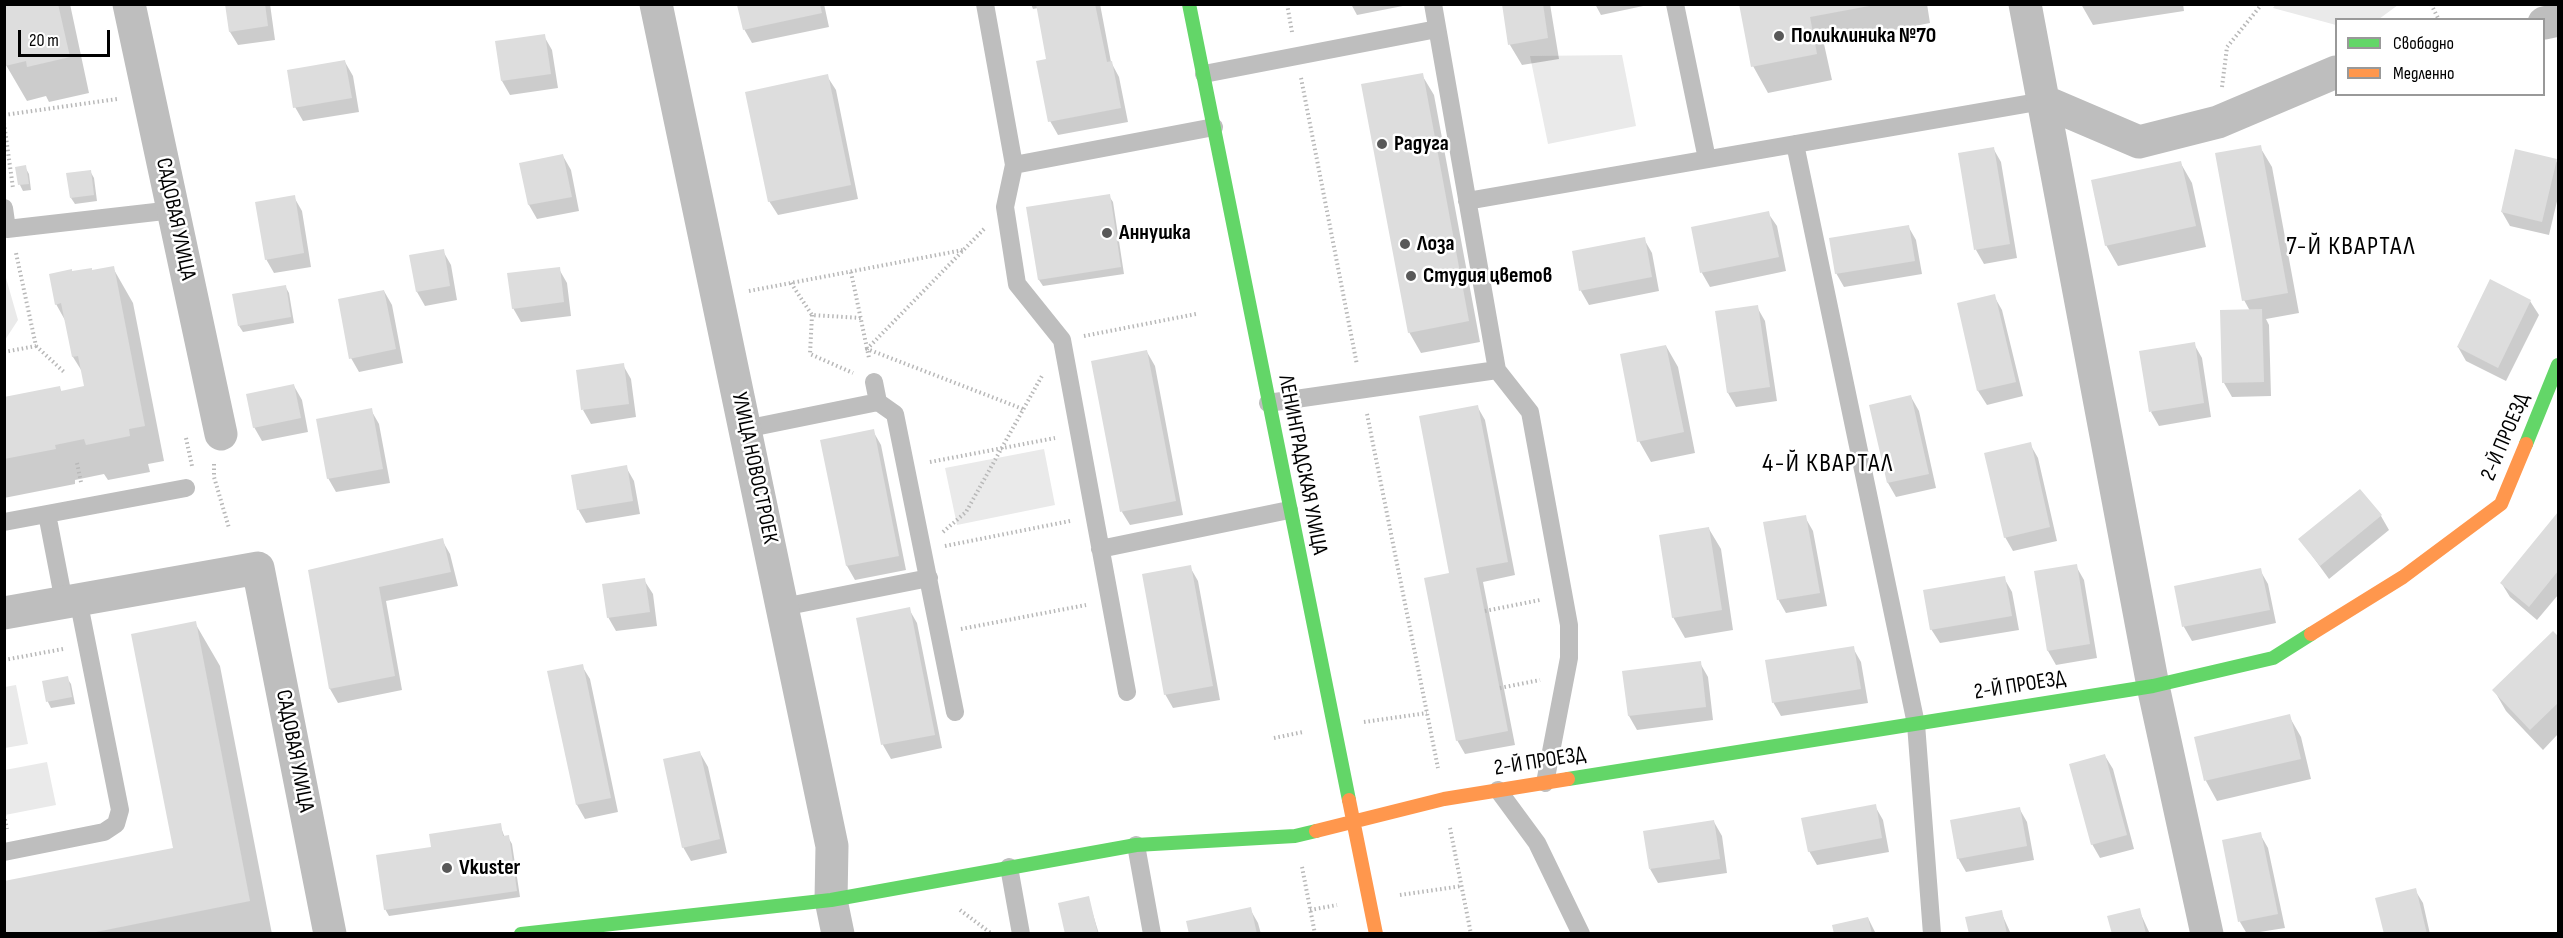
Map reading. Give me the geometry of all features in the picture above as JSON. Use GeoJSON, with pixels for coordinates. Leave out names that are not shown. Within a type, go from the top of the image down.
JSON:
{"type":"FeatureCollection","features":[{"type":"Feature","properties":{"kind":"street","name":"САДОВАЯ УЛИЦА"},"geometry":{"type":"LineString","coordinates":[[129,4],[221,434]]}},
{"type":"Feature","properties":{"kind":"street","name":"УЛИЦА НОВОСТРОЕК"},"geometry":{"type":"LineString","coordinates":[[656,4],[832,846],[831,900],[838,933]]}},
{"type":"Feature","properties":{"kind":"street","name":"ЛЕНИНГРАДСКАЯ УЛИЦА"},"geometry":{"type":"LineString","coordinates":[[1189,4],[1289,510],[1376,933]]}},
{"type":"Feature","properties":{"kind":"street"},"geometry":{"type":"LineString","coordinates":[[2025,4],[2153,686],[2206,933]]}},
{"type":"Feature","properties":{"kind":"street"},"geometry":{"type":"LineString","coordinates":[[2043,101],[2139,142],[2218,122],[2274,96],[2335,73]]}},
{"type":"Feature","properties":{"kind":"street","name":"2-Й ПРОЕЗД"},"geometry":{"type":"LineString","coordinates":[[521,933],[831,900],[1136,846],[1295,836],[1444,799],[2153,686],[2273,658],[2403,577],[2501,504],[2559,365]]}},
{"type":"Feature","properties":{"kind":"street","name":"САДОВАЯ УЛИЦА"},"geometry":{"type":"LineString","coordinates":[[71,601],[258,568],[330,933]]}},
{"type":"Feature","properties":{"kind":"street"},"geometry":{"type":"LineString","coordinates":[[4,613],[71,601]]}},
{"type":"Feature","properties":{"kind":"lane"},"geometry":{"type":"LineString","coordinates":[[985,4],[1014,165],[1005,207],[1017,284],[1062,340],[1126,692]]}},
{"type":"Feature","properties":{"kind":"lane"},"geometry":{"type":"LineString","coordinates":[[1433,4],[1497,370],[1530,412],[1569,625],[1569,658],[1545,783]]}},
{"type":"Feature","properties":{"kind":"lane"},"geometry":{"type":"LineString","coordinates":[[1675,4],[1707,159]]}},
{"type":"Feature","properties":{"kind":"lane"},"geometry":{"type":"LineString","coordinates":[[1204,74],[1437,28]]}},
{"type":"Feature","properties":{"kind":"lane"},"geometry":{"type":"LineString","coordinates":[[1467,201],[2043,101]]}},
{"type":"Feature","properties":{"kind":"lane"},"geometry":{"type":"LineString","coordinates":[[1014,165],[1214,127]]}},
{"type":"Feature","properties":{"kind":"lane"},"geometry":{"type":"LineString","coordinates":[[1795,144],[1916,724],[1932,933]]}},
{"type":"Feature","properties":{"kind":"lane"},"geometry":{"type":"LineString","coordinates":[[9,202],[6,229],[173,210]]}},
{"type":"Feature","properties":{"kind":"lane"},"geometry":{"type":"LineString","coordinates":[[1268,403],[1497,370]]}},
{"type":"Feature","properties":{"kind":"lane"},"geometry":{"type":"LineString","coordinates":[[874,382],[878,402],[896,414],[955,712]]}},
{"type":"Feature","properties":{"kind":"lane"},"geometry":{"type":"LineString","coordinates":[[745,429],[878,402]]}},
{"type":"Feature","properties":{"kind":"lane"},"geometry":{"type":"LineString","coordinates":[[4,522],[47,514],[184,479]]}},
{"type":"Feature","properties":{"kind":"lane"},"geometry":{"type":"LineString","coordinates":[[1100,549],[1289,510]]}},
{"type":"Feature","properties":{"kind":"lane"},"geometry":{"type":"LineString","coordinates":[[4,852],[104,832],[116,824],[120,810],[87,644],[71,601],[47,514]]}},
{"type":"Feature","properties":{"kind":"lane"},"geometry":{"type":"LineString","coordinates":[[783,607],[928,578]]}},
{"type":"Feature","properties":{"kind":"lane"},"geometry":{"type":"LineString","coordinates":[[1498,790],[1537,843],[1581,933]]}},
{"type":"Feature","properties":{"kind":"lane"},"geometry":{"type":"LineString","coordinates":[[1136,846],[1152,933]]}},
{"type":"Feature","properties":{"kind":"lane"},"geometry":{"type":"LineString","coordinates":[[1009,867],[1021,933]]}},
{"type":"Feature","properties":{"kind":"path"},"geometry":{"type":"LineString","coordinates":[[1287,4],[1471,933]]}},
{"type":"Feature","properties":{"kind":"path"},"geometry":{"type":"LineString","coordinates":[[2218,122],[2227,46],[2262,4]]}},
{"type":"Feature","properties":{"kind":"path"},"geometry":{"type":"LineString","coordinates":[[2431,4],[2438,18]]}},
{"type":"Feature","properties":{"kind":"path"},"geometry":{"type":"LineString","coordinates":[[4,115],[118,98],[120,110]]}},
{"type":"Feature","properties":{"kind":"path"},"geometry":{"type":"LineString","coordinates":[[4,123],[9,202]]}},
{"type":"Feature","properties":{"kind":"path"},"geometry":{"type":"LineString","coordinates":[[867,349],[1005,207]]}},
{"type":"Feature","properties":{"kind":"path"},"geometry":{"type":"LineString","coordinates":[[15,246],[36,346],[64,372]]}},
{"type":"Feature","properties":{"kind":"path"},"geometry":{"type":"LineString","coordinates":[[718,297],[963,250]]}},
{"type":"Feature","properties":{"kind":"path"},"geometry":{"type":"LineString","coordinates":[[851,272],[874,382]]}},
{"type":"Feature","properties":{"kind":"path"},"geometry":{"type":"LineString","coordinates":[[791,284],[812,315],[810,354],[874,382]]}},
{"type":"Feature","properties":{"kind":"path"},"geometry":{"type":"LineString","coordinates":[[923,550],[966,512],[1062,340],[1196,314]]}},
{"type":"Feature","properties":{"kind":"path"},"geometry":{"type":"LineString","coordinates":[[812,315],[861,318]]}},
{"type":"Feature","properties":{"kind":"path"},"geometry":{"type":"LineString","coordinates":[[4,352],[36,346]]}},
{"type":"Feature","properties":{"kind":"path"},"geometry":{"type":"LineString","coordinates":[[867,349],[1023,409]]}},
{"type":"Feature","properties":{"kind":"path"},"geometry":{"type":"LineString","coordinates":[[906,467],[1079,433]]}},
{"type":"Feature","properties":{"kind":"path"},"geometry":{"type":"LineString","coordinates":[[184,479],[193,468],[185,434]]}},
{"type":"Feature","properties":{"kind":"path"},"geometry":{"type":"LineString","coordinates":[[221,434],[214,452],[214,477],[229,528]]}},
{"type":"Feature","properties":{"kind":"path"},"geometry":{"type":"LineString","coordinates":[[923,550],[1095,517]]}},
{"type":"Feature","properties":{"kind":"path"},"geometry":{"type":"LineString","coordinates":[[1485,611],[1564,596]]}},
{"type":"Feature","properties":{"kind":"path"},"geometry":{"type":"LineString","coordinates":[[940,633],[1110,600]]}},
{"type":"Feature","properties":{"kind":"path"},"geometry":{"type":"LineString","coordinates":[[4,660],[87,644]]}},
{"type":"Feature","properties":{"kind":"path"},"geometry":{"type":"LineString","coordinates":[[1500,688],[1565,676]]}},
{"type":"Feature","properties":{"kind":"path"},"geometry":{"type":"LineString","coordinates":[[1363,723],[1427,713]]}},
{"type":"Feature","properties":{"kind":"path"},"geometry":{"type":"LineString","coordinates":[[1274,738],[1305,732]]}},
{"type":"Feature","properties":{"kind":"path"},"geometry":{"type":"LineString","coordinates":[[1301,866],[1315,933]]}},
{"type":"Feature","properties":{"kind":"path"},"geometry":{"type":"LineString","coordinates":[[1397,896],[1462,886]]}},
{"type":"Feature","properties":{"kind":"path"},"geometry":{"type":"LineString","coordinates":[[951,903],[992,933]]}},
{"type":"Feature","properties":{"kind":"path"},"geometry":{"type":"LineString","coordinates":[[1310,910],[1342,905]]}},
{"type":"Feature","properties":{"kind":"shaded area"},"geometry":{"type":"Polygon","coordinates":[[[2276,4],[2398,4],[2380,18],[2335,18],[2335,25],[2273,8],[2276,4]]]}},
{"type":"Feature","properties":{"kind":"shaded area"},"geometry":{"type":"Polygon","coordinates":[[[1622,55],[1636,126],[1548,144],[1530,56],[1622,55]]]}},
{"type":"Feature","properties":{"kind":"shaded area"},"geometry":{"type":"Polygon","coordinates":[[[4,271],[18,320],[5,340],[4,340],[4,271]]]}},
{"type":"Feature","properties":{"kind":"shaded area"},"geometry":{"type":"Polygon","coordinates":[[[1044,449],[1055,505],[957,525],[945,468],[1044,449]]]}},
{"type":"Feature","properties":{"kind":"shaded area"},"geometry":{"type":"Polygon","coordinates":[[[16,685],[28,744],[5,748],[5,687],[16,685]]]}},
{"type":"Feature","properties":{"kind":"shaded area"},"geometry":{"type":"Polygon","coordinates":[[[47,762],[56,805],[5,815],[5,770],[47,762]]]}},
{"type":"Feature","properties":{"kind":"building"},"geometry":{"type":"Polygon","coordinates":[[[4,4],[58,4],[70,57],[27,67],[26,61],[5,66],[4,4]]]}},
{"type":"Feature","properties":{"kind":"building"},"geometry":{"type":"Polygon","coordinates":[[[225,4],[265,4],[268,26],[229,32],[225,4]]]}},
{"type":"Feature","properties":{"kind":"building"},"geometry":{"type":"Polygon","coordinates":[[[1036,4],[1095,4],[1107,62],[1112,61],[1121,108],[1048,122],[1036,61],[1046,59],[1036,4]]]}},
{"type":"Feature","properties":{"kind":"building"},"geometry":{"type":"Polygon","coordinates":[[[1502,4],[1543,4],[1548,38],[1508,45],[1502,4]]]}},
{"type":"Feature","properties":{"kind":"building","name":"Поликлиника №70"},"geometry":{"type":"Polygon","coordinates":[[[1739,4],[1869,4],[1869,6],[1810,17],[1817,54],[1751,67],[1739,4]]]}},
{"type":"Feature","properties":{"kind":"building"},"geometry":{"type":"Polygon","coordinates":[[[737,5],[820,5],[822,13],[743,30],[737,5]]]}},
{"type":"Feature","properties":{"kind":"building"},"geometry":{"type":"Polygon","coordinates":[[[545,34],[551,74],[501,81],[495,41],[545,34]]]}},
{"type":"Feature","properties":{"kind":"building"},"geometry":{"type":"Polygon","coordinates":[[[345,60],[352,98],[293,108],[287,70],[345,60]]]}},
{"type":"Feature","properties":{"kind":"building"},"geometry":{"type":"Polygon","coordinates":[[[1423,73],[1469,321],[1408,333],[1361,84],[1423,73]]]}},
{"type":"Feature","properties":{"kind":"building"},"geometry":{"type":"Polygon","coordinates":[[[828,74],[851,185],[768,202],[745,92],[828,74]]]}},
{"type":"Feature","properties":{"kind":"building"},"geometry":{"type":"Polygon","coordinates":[[[2261,145],[2288,293],[2242,301],[2215,153],[2261,145]]]}},
{"type":"Feature","properties":{"kind":"building"},"geometry":{"type":"Polygon","coordinates":[[[1994,147],[2010,244],[1974,250],[1958,153],[1994,147]]]}},
{"type":"Feature","properties":{"kind":"building"},"geometry":{"type":"Polygon","coordinates":[[[2515,149],[2557,159],[2542,222],[2501,212],[2515,149]]]}},
{"type":"Feature","properties":{"kind":"building"},"geometry":{"type":"Polygon","coordinates":[[[563,154],[572,197],[528,205],[519,163],[563,154]]]}},
{"type":"Feature","properties":{"kind":"building"},"geometry":{"type":"Polygon","coordinates":[[[2181,161],[2196,226],[2105,246],[2091,180],[2181,161]]]}},
{"type":"Feature","properties":{"kind":"building"},"geometry":{"type":"Polygon","coordinates":[[[26,165],[29,184],[18,185],[15,167],[26,165]]]}},
{"type":"Feature","properties":{"kind":"building"},"geometry":{"type":"Polygon","coordinates":[[[91,170],[94,195],[70,198],[66,173],[91,170]]]}},
{"type":"Feature","properties":{"kind":"building"},"geometry":{"type":"Polygon","coordinates":[[[1110,194],[1121,267],[1038,280],[1026,207],[1110,194]]]}},
{"type":"Feature","properties":{"kind":"building"},"geometry":{"type":"Polygon","coordinates":[[[295,195],[304,253],[265,260],[255,202],[295,195]]]}},
{"type":"Feature","properties":{"kind":"building"},"geometry":{"type":"Polygon","coordinates":[[[1769,211],[1779,257],[1700,273],[1691,227],[1769,211]]]}},
{"type":"Feature","properties":{"kind":"building"},"geometry":{"type":"Polygon","coordinates":[[[1909,225],[1915,261],[1835,274],[1829,238],[1909,225]]]}},
{"type":"Feature","properties":{"kind":"building"},"geometry":{"type":"Polygon","coordinates":[[[1645,237],[1652,277],[1579,291],[1572,251],[1645,237]]]}},
{"type":"Feature","properties":{"kind":"building"},"geometry":{"type":"Polygon","coordinates":[[[444,249],[450,286],[416,292],[409,255],[444,249]]]}},
{"type":"Feature","properties":{"kind":"building"},"geometry":{"type":"Polygon","coordinates":[[[114,266],[145,426],[129,429],[130,436],[86,445],[84,439],[55,445],[56,449],[4,459],[4,397],[60,386],[61,391],[84,386],[78,356],[72,357],[61,303],[55,305],[49,274],[72,269],[72,271],[92,268],[92,270],[114,266]]]}},
{"type":"Feature","properties":{"kind":"building"},"geometry":{"type":"Polygon","coordinates":[[[560,267],[564,302],[512,309],[507,273],[560,267]]]}},
{"type":"Feature","properties":{"kind":"building"},"geometry":{"type":"Polygon","coordinates":[[[2490,279],[2531,300],[2498,368],[2457,347],[2490,279]]]}},
{"type":"Feature","properties":{"kind":"building"},"geometry":{"type":"Polygon","coordinates":[[[286,285],[291,317],[238,326],[232,294],[286,285]]]}},
{"type":"Feature","properties":{"kind":"building"},"geometry":{"type":"Polygon","coordinates":[[[384,290],[396,349],[349,359],[338,299],[384,290]]]}},
{"type":"Feature","properties":{"kind":"building"},"geometry":{"type":"Polygon","coordinates":[[[1995,294],[2016,382],[1977,391],[1957,303],[1995,294]]]}},
{"type":"Feature","properties":{"kind":"building"},"geometry":{"type":"Polygon","coordinates":[[[1758,305],[1770,387],[1727,393],[1715,311],[1758,305]]]}},
{"type":"Feature","properties":{"kind":"building"},"geometry":{"type":"Polygon","coordinates":[[[2262,309],[2264,382],[2222,383],[2220,310],[2262,309]]]}},
{"type":"Feature","properties":{"kind":"building"},"geometry":{"type":"Polygon","coordinates":[[[2195,342],[2204,403],[2149,412],[2139,351],[2195,342]]]}},
{"type":"Feature","properties":{"kind":"building"},"geometry":{"type":"Polygon","coordinates":[[[1666,345],[1684,432],[1637,442],[1620,354],[1666,345]]]}},
{"type":"Feature","properties":{"kind":"building"},"geometry":{"type":"Polygon","coordinates":[[[1147,350],[1176,501],[1120,512],[1091,361],[1147,350]]]}},
{"type":"Feature","properties":{"kind":"building"},"geometry":{"type":"Polygon","coordinates":[[[624,363],[629,404],[581,410],[576,370],[624,363]]]}},
{"type":"Feature","properties":{"kind":"building"},"geometry":{"type":"Polygon","coordinates":[[[294,384],[301,418],[253,428],[246,394],[294,384]]]}},
{"type":"Feature","properties":{"kind":"building"},"geometry":{"type":"Polygon","coordinates":[[[1911,395],[1929,474],[1887,483],[1869,405],[1911,395]]]}},
{"type":"Feature","properties":{"kind":"building"},"geometry":{"type":"Polygon","coordinates":[[[1478,405],[1508,562],[1476,568],[1508,731],[1456,741],[1424,578],[1449,573],[1419,416],[1478,405]]]}},
{"type":"Feature","properties":{"kind":"building"},"geometry":{"type":"Polygon","coordinates":[[[372,408],[383,469],[327,479],[316,419],[372,408]]]}},
{"type":"Feature","properties":{"kind":"building"},"geometry":{"type":"Polygon","coordinates":[[[874,429],[899,556],[846,566],[820,440],[874,429]]]}},
{"type":"Feature","properties":{"kind":"building"},"geometry":{"type":"Polygon","coordinates":[[[2031,442],[2050,527],[2004,538],[1984,453],[2031,442]]]}},
{"type":"Feature","properties":{"kind":"building"},"geometry":{"type":"Polygon","coordinates":[[[627,465],[633,501],[577,510],[571,475],[627,465]]]}},
{"type":"Feature","properties":{"kind":"building"},"geometry":{"type":"Polygon","coordinates":[[[2360,489],[2382,515],[2320,566],[2298,539],[2360,489]]]}},
{"type":"Feature","properties":{"kind":"building"},"geometry":{"type":"Polygon","coordinates":[[[2558,512],[2558,571],[2529,607],[2500,583],[2558,512]]]}},
{"type":"Feature","properties":{"kind":"building"},"geometry":{"type":"Polygon","coordinates":[[[1806,515],[1820,593],[1777,600],[1763,522],[1806,515]]]}},
{"type":"Feature","properties":{"kind":"building"},"geometry":{"type":"Polygon","coordinates":[[[1709,527],[1722,610],[1672,618],[1659,535],[1709,527]]]}},
{"type":"Feature","properties":{"kind":"building"},"geometry":{"type":"Polygon","coordinates":[[[443,538],[451,572],[379,587],[395,676],[329,689],[308,570],[443,538]]]}},
{"type":"Feature","properties":{"kind":"building"},"geometry":{"type":"Polygon","coordinates":[[[2077,564],[2090,644],[2047,651],[2034,571],[2077,564]]]}},
{"type":"Feature","properties":{"kind":"building"},"geometry":{"type":"Polygon","coordinates":[[[1191,565],[1213,686],[1164,695],[1142,574],[1191,565]]]}},
{"type":"Feature","properties":{"kind":"building"},"geometry":{"type":"Polygon","coordinates":[[[2261,568],[2270,610],[2182,627],[2174,586],[2261,568]]]}},
{"type":"Feature","properties":{"kind":"building"},"geometry":{"type":"Polygon","coordinates":[[[2005,576],[2012,616],[1930,630],[1923,590],[2005,576]]]}},
{"type":"Feature","properties":{"kind":"building"},"geometry":{"type":"Polygon","coordinates":[[[645,578],[650,612],[607,618],[602,584],[645,578]]]}},
{"type":"Feature","properties":{"kind":"building"},"geometry":{"type":"Polygon","coordinates":[[[910,607],[935,735],[881,745],[856,618],[910,607]]]}},
{"type":"Feature","properties":{"kind":"building"},"geometry":{"type":"Polygon","coordinates":[[[196,621],[250,901],[86,934],[4,934],[4,881],[173,848],[131,634],[196,621]]]}},
{"type":"Feature","properties":{"kind":"building"},"geometry":{"type":"Polygon","coordinates":[[[2553,631],[2558,636],[2558,703],[2530,730],[2492,690],[2553,631]]]}},
{"type":"Feature","properties":{"kind":"building"},"geometry":{"type":"Polygon","coordinates":[[[1854,646],[1861,689],[1772,703],[1765,660],[1854,646]]]}},
{"type":"Feature","properties":{"kind":"building"},"geometry":{"type":"Polygon","coordinates":[[[1701,661],[1706,707],[1628,716],[1622,671],[1701,661]]]}},
{"type":"Feature","properties":{"kind":"building"},"geometry":{"type":"Polygon","coordinates":[[[583,664],[611,798],[576,805],[547,671],[583,664]]]}},
{"type":"Feature","properties":{"kind":"building"},"geometry":{"type":"Polygon","coordinates":[[[68,676],[72,697],[46,702],[42,681],[68,676]]]}},
{"type":"Feature","properties":{"kind":"building"},"geometry":{"type":"Polygon","coordinates":[[[2290,714],[2301,759],[2204,781],[2194,737],[2290,714]]]}},
{"type":"Feature","properties":{"kind":"building"},"geometry":{"type":"Polygon","coordinates":[[[700,751],[720,839],[682,848],[663,759],[700,751]]]}},
{"type":"Feature","properties":{"kind":"building"},"geometry":{"type":"Polygon","coordinates":[[[2105,754],[2127,835],[2091,845],[2069,764],[2105,754]]]}},
{"type":"Feature","properties":{"kind":"building"},"geometry":{"type":"Polygon","coordinates":[[[1876,804],[1882,838],[1808,852],[1801,818],[1876,804]]]}},
{"type":"Feature","properties":{"kind":"building"},"geometry":{"type":"Polygon","coordinates":[[[2020,807],[2027,846],[1957,859],[1950,820],[2020,807]]]}},
{"type":"Feature","properties":{"kind":"building"},"geometry":{"type":"Polygon","coordinates":[[[1714,820],[1720,859],[1649,869],[1643,831],[1714,820]]]}},
{"type":"Feature","properties":{"kind":"building"},"geometry":{"type":"Polygon","coordinates":[[[501,823],[503,836],[509,835],[517,891],[384,910],[376,855],[431,847],[429,834],[501,823]]]}},
{"type":"Feature","properties":{"kind":"building"},"geometry":{"type":"Polygon","coordinates":[[[2261,832],[2278,914],[2238,922],[2222,840],[2261,832]]]}},
{"type":"Feature","properties":{"kind":"building"},"geometry":{"type":"Polygon","coordinates":[[[2416,888],[2427,934],[2384,934],[2375,898],[2416,888]]]}},
{"type":"Feature","properties":{"kind":"building"},"geometry":{"type":"Polygon","coordinates":[[[1089,896],[1098,934],[1065,934],[1058,903],[1089,896]]]}},
{"type":"Feature","properties":{"kind":"building"},"geometry":{"type":"Polygon","coordinates":[[[1251,907],[1257,934],[1189,934],[1186,921],[1251,907]]]}},
{"type":"Feature","properties":{"kind":"building"},"geometry":{"type":"Polygon","coordinates":[[[2140,908],[2146,934],[2112,934],[2107,916],[2140,908]]]}},
{"type":"Feature","properties":{"kind":"building"},"geometry":{"type":"Polygon","coordinates":[[[2002,910],[2007,934],[1969,934],[1965,917],[2002,910]]]}},
{"type":"Feature","properties":{"kind":"building"},"geometry":{"type":"Polygon","coordinates":[[[1868,917],[1872,934],[1834,934],[1832,925],[1868,917]]]}},
{"type":"Feature","properties":{"kind":"traffic: fast"},"geometry":{"type":"LineString","coordinates":[[1189,4],[1349,800]]}},
{"type":"Feature","properties":{"kind":"traffic: fast"},"geometry":{"type":"LineString","coordinates":[[2526,444],[2558,365]]}},
{"type":"Feature","properties":{"kind":"traffic: fast"},"geometry":{"type":"LineString","coordinates":[[1568,779],[2153,686],[2273,658],[2311,634]]}},
{"type":"Feature","properties":{"kind":"traffic: fast"},"geometry":{"type":"LineString","coordinates":[[521,934],[831,900],[1136,845],[1295,836],[1316,831]]}},
{"type":"Feature","properties":{"kind":"traffic: slow"},"geometry":{"type":"LineString","coordinates":[[2311,634],[2403,577],[2501,504],[2526,444]]}},
{"type":"Feature","properties":{"kind":"traffic: slow"},"geometry":{"type":"LineString","coordinates":[[1316,831],[1444,799],[1568,779]]}},
{"type":"Feature","properties":{"kind":"traffic: slow"},"geometry":{"type":"LineString","coordinates":[[1349,800],[1376,934]]}},
{"type":"Feature","properties":{"kind":"place","name":"Поликлиника №70"},"geometry":{"type":"Point","coordinates":[1779,36]}},
{"type":"Feature","properties":{"kind":"place","name":"Радуга"},"geometry":{"type":"Point","coordinates":[1382,144]}},
{"type":"Feature","properties":{"kind":"place","name":"Аннушка"},"geometry":{"type":"Point","coordinates":[1107,233]}},
{"type":"Feature","properties":{"kind":"place","name":"Лоза"},"geometry":{"type":"Point","coordinates":[1405,244]}},
{"type":"Feature","properties":{"kind":"place","name":"Студия цветов"},"geometry":{"type":"Point","coordinates":[1411,276]}},
{"type":"Feature","properties":{"kind":"place","name":"Vkuster"},"geometry":{"type":"Point","coordinates":[447,868]}},
{"type":"Feature","properties":{"kind":"district","name":"7-Й КВАРТАЛ"},"geometry":{"type":"Point","coordinates":[2351,247]}},
{"type":"Feature","properties":{"kind":"district","name":"4-Й КВАРТАЛ"},"geometry":{"type":"Point","coordinates":[1828,464]}}]}
